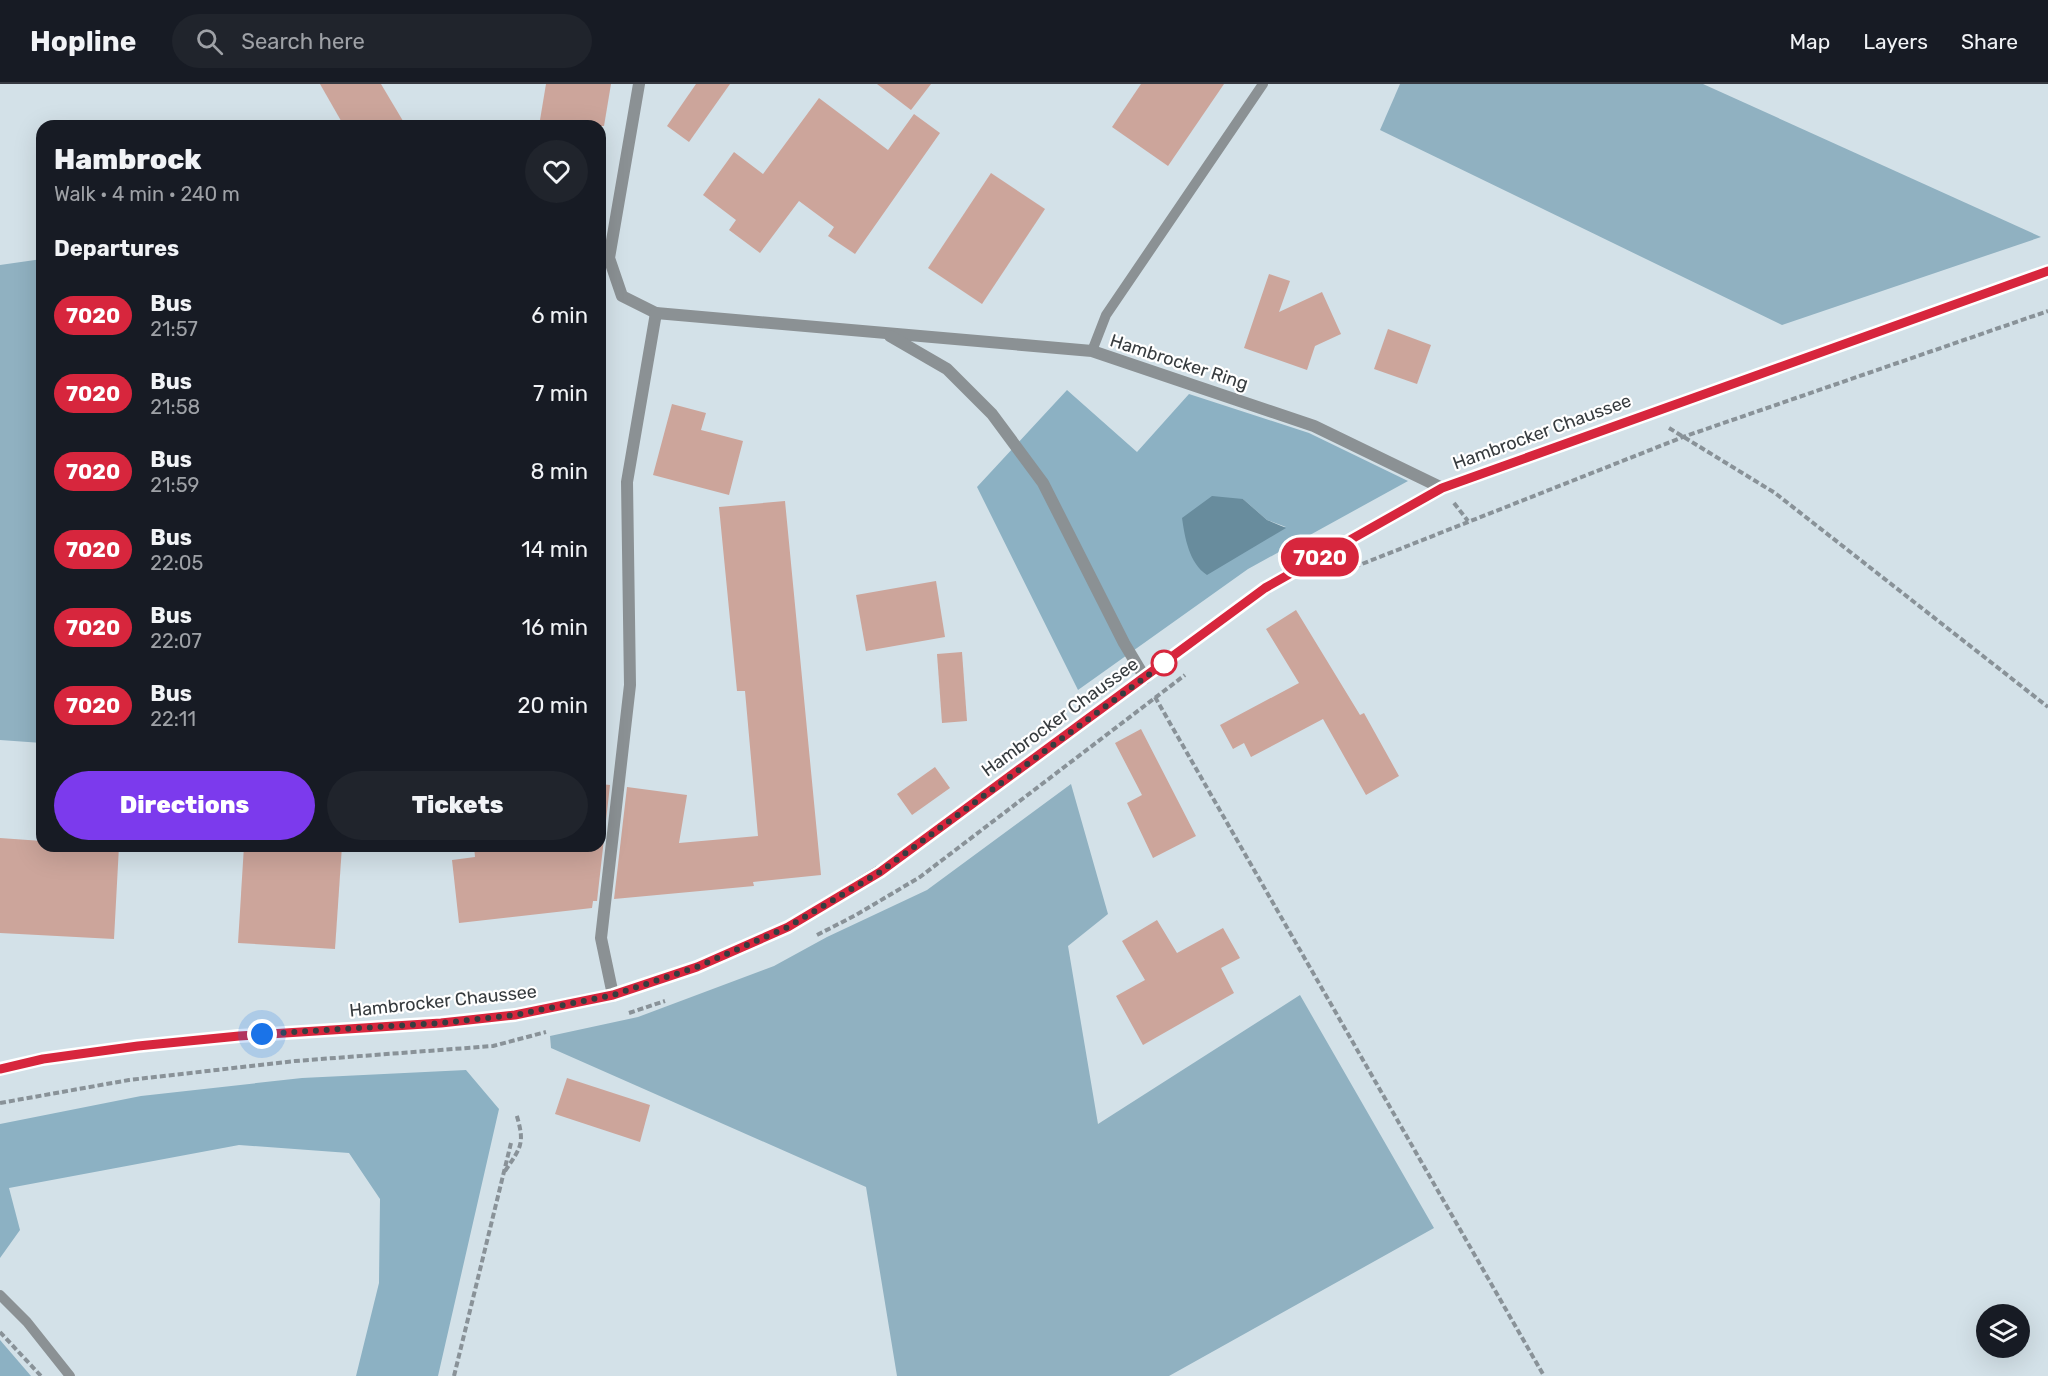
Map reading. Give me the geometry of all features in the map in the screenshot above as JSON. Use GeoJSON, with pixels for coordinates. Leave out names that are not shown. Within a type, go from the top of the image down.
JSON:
{"type":"FeatureCollection","features":[{"type":"Feature","properties":{"kind":"street","name":"Hambrocker Ring"},"geometry":{"type":"LineString","coordinates":[[639,84],[609,258],[622,296],[656,313],[1092,351],[1314,426],[1442,488]]}},
{"type":"Feature","properties":{"kind":"street","name":"Hambrocker Chaussee"},"geometry":{"type":"LineString","coordinates":[[0,1069],[43,1059],[106,1050],[239,1036],[441,1023],[515,1015],[613,995],[697,967],[788,927],[880,872],[1265,588],[1442,488],[2048,271]]}},
{"type":"Feature","properties":{"kind":"street"},"geometry":{"type":"LineString","coordinates":[[613,995],[602,938],[630,685],[627,482],[656,313]]}},
{"type":"Feature","properties":{"kind":"street","name":"Hambrocker Ring"},"geometry":{"type":"LineString","coordinates":[[887,334],[947,369],[992,414],[1037,474],[1124,644],[1144,678]]}},
{"type":"Feature","properties":{"kind":"lane"},"geometry":{"type":"LineString","coordinates":[[1092,351],[1106,315],[1263,84]]}},
{"type":"Feature","properties":{"kind":"lane"},"geometry":{"type":"LineString","coordinates":[[0,1296],[27,1322],[70,1376]]}},
{"type":"Feature","properties":{"kind":"path"},"geometry":{"type":"LineString","coordinates":[[1321,580],[1683,437],[2048,311]]}},
{"type":"Feature","properties":{"kind":"path"},"geometry":{"type":"LineString","coordinates":[[1646,414],[1775,493],[2048,707]]}},
{"type":"Feature","properties":{"kind":"path"},"geometry":{"type":"LineString","coordinates":[[815,936],[920,877],[1191,670]]}},
{"type":"Feature","properties":{"kind":"path"},"geometry":{"type":"LineString","coordinates":[[1155,697],[1544,1376]]}},
{"type":"Feature","properties":{"kind":"path"},"geometry":{"type":"LineString","coordinates":[[621,1015],[644,1010],[665,1001]]}},
{"type":"Feature","properties":{"kind":"path"},"geometry":{"type":"LineString","coordinates":[[0,1103],[129,1080],[295,1061],[493,1046],[553,1030]]}},
{"type":"Feature","properties":{"kind":"path"},"geometry":{"type":"LineString","coordinates":[[503,1174],[520,1148],[523,1135],[516,1113]]}},
{"type":"Feature","properties":{"kind":"path"},"geometry":{"type":"LineString","coordinates":[[454,1376],[511,1143]]}},
{"type":"Feature","properties":{"kind":"path"},"geometry":{"type":"LineString","coordinates":[[0,1332],[41,1376]]}},
{"type":"Feature","properties":{"kind":"shaded area"},"geometry":{"type":"Polygon","coordinates":[[[1400,84],[1703,84],[2041,237],[1782,325],[1380,130],[1400,84]]]}},
{"type":"Feature","properties":{"kind":"shaded area"},"geometry":{"type":"Polygon","coordinates":[[[36,260],[36,743],[0,740],[0,265],[36,260]]]}},
{"type":"Feature","properties":{"kind":"shaded area"},"geometry":{"type":"Polygon","coordinates":[[[1067,390],[1137,452],[1189,394],[1309,433],[1408,481],[1248,569],[1078,690],[977,487],[1067,390]],[[1243,499],[1182,519],[1286,527],[1267,520],[1243,499]]]}},
{"type":"Feature","properties":{"kind":"shaded area"},"geometry":{"type":"Polygon","coordinates":[[[1212,496],[1243,499],[1267,520],[1286,528],[1207,575],[1192,557],[1186,542],[1182,518],[1212,496]]]}},
{"type":"Feature","properties":{"kind":"shaded area"},"geometry":{"type":"Polygon","coordinates":[[[1071,784],[1108,914],[1068,946],[1098,1124],[1300,995],[1434,1228],[1169,1376],[897,1376],[866,1187],[551,1048],[550,1036],[638,1017],[774,966],[827,937],[927,890],[1071,784]]]}},
{"type":"Feature","properties":{"kind":"shaded area"},"geometry":{"type":"Polygon","coordinates":[[[466,1070],[499,1109],[438,1376],[356,1376],[379,1283],[380,1199],[349,1153],[239,1145],[9,1188],[20,1230],[0,1258],[0,1124],[141,1096],[302,1078],[466,1070]]]}},
{"type":"Feature","properties":{"kind":"shaded area"},"geometry":{"type":"Polygon","coordinates":[[[0,1340],[31,1376],[0,1376],[0,1340]]]}},
{"type":"Feature","properties":{"kind":"building"},"geometry":{"type":"Polygon","coordinates":[[[320,84],[381,84],[402,120],[341,120],[320,84]]]}},
{"type":"Feature","properties":{"kind":"building"},"geometry":{"type":"Polygon","coordinates":[[[546,84],[611,84],[605,120],[540,120],[546,84]]]}},
{"type":"Feature","properties":{"kind":"building"},"geometry":{"type":"Polygon","coordinates":[[[696,84],[730,84],[689,142],[667,126],[696,84]]]}},
{"type":"Feature","properties":{"kind":"building"},"geometry":{"type":"Polygon","coordinates":[[[877,84],[931,84],[911,110],[877,84]]]}},
{"type":"Feature","properties":{"kind":"building"},"geometry":{"type":"Polygon","coordinates":[[[1141,84],[1224,84],[1168,166],[1112,127],[1141,84]]]}},
{"type":"Feature","properties":{"kind":"building"},"geometry":{"type":"Polygon","coordinates":[[[819,98],[888,150],[914,114],[940,133],[855,254],[828,236],[834,227],[799,201],[760,253],[729,230],[736,220],[703,195],[734,152],[763,174],[819,98]]]}},
{"type":"Feature","properties":{"kind":"building"},"geometry":{"type":"Polygon","coordinates":[[[991,173],[1045,209],[982,304],[928,268],[991,173]]]}},
{"type":"Feature","properties":{"kind":"building"},"geometry":{"type":"Polygon","coordinates":[[[1269,274],[1290,281],[1279,312],[1322,292],[1341,334],[1315,346],[1307,370],[1244,348],[1269,274]]]}},
{"type":"Feature","properties":{"kind":"building"},"geometry":{"type":"Polygon","coordinates":[[[1388,329],[1431,345],[1417,384],[1374,369],[1388,329]]]}},
{"type":"Feature","properties":{"kind":"building"},"geometry":{"type":"Polygon","coordinates":[[[672,404],[706,413],[701,430],[743,441],[729,495],[653,475],[672,404]]]}},
{"type":"Feature","properties":{"kind":"building"},"geometry":{"type":"Polygon","coordinates":[[[785,501],[821,875],[753,882],[754,886],[614,899],[627,787],[687,795],[679,843],[758,836],[745,691],[737,691],[719,507],[785,501]]]}},
{"type":"Feature","properties":{"kind":"building"},"geometry":{"type":"Polygon","coordinates":[[[936,581],[945,637],[866,651],[856,595],[936,581]]]}},
{"type":"Feature","properties":{"kind":"building"},"geometry":{"type":"Polygon","coordinates":[[[1296,610],[1360,715],[1364,713],[1399,776],[1366,795],[1323,719],[1251,757],[1244,743],[1233,749],[1220,725],[1299,683],[1266,629],[1296,610]]]}},
{"type":"Feature","properties":{"kind":"building"},"geometry":{"type":"Polygon","coordinates":[[[962,652],[967,721],[942,723],[937,654],[962,652]]]}},
{"type":"Feature","properties":{"kind":"building"},"geometry":{"type":"Polygon","coordinates":[[[1141,729],[1196,836],[1153,858],[1127,803],[1142,795],[1115,743],[1141,729]]]}},
{"type":"Feature","properties":{"kind":"building"},"geometry":{"type":"Polygon","coordinates":[[[935,767],[950,788],[912,815],[897,794],[935,767]]]}},
{"type":"Feature","properties":{"kind":"building"},"geometry":{"type":"Polygon","coordinates":[[[606,785],[610,785],[606,821],[606,785]]]}},
{"type":"Feature","properties":{"kind":"building"},"geometry":{"type":"Polygon","coordinates":[[[0,838],[36,841],[36,852],[119,852],[114,939],[0,933],[0,838]]]}},
{"type":"Feature","properties":{"kind":"building"},"geometry":{"type":"Polygon","coordinates":[[[244,852],[342,852],[335,949],[238,943],[244,852]]]}},
{"type":"Feature","properties":{"kind":"building"},"geometry":{"type":"Polygon","coordinates":[[[475,852],[602,852],[597,901],[593,901],[592,908],[459,923],[452,860],[475,857],[475,852]]]}},
{"type":"Feature","properties":{"kind":"building"},"geometry":{"type":"Polygon","coordinates":[[[1157,920],[1177,953],[1223,928],[1240,958],[1221,968],[1234,993],[1143,1045],[1116,996],[1145,980],[1122,941],[1157,920]]]}},
{"type":"Feature","properties":{"kind":"building"},"geometry":{"type":"Polygon","coordinates":[[[567,1078],[650,1105],[640,1142],[555,1114],[567,1078]]]}},
{"type":"Feature","properties":{"kind":"bus line","name":"7020"},"geometry":{"type":"LineString","coordinates":[[0,1069],[43,1059],[138,1046],[239,1036],[441,1023],[515,1015],[613,995],[697,967],[788,927],[880,872],[1265,588],[1442,488],[2048,271]]}},
{"type":"Feature","properties":{"kind":"route"},"geometry":{"type":"LineString","coordinates":[[262,1034],[441,1023],[515,1015],[613,995],[697,967],[788,927],[880,872],[1166,662],[1164,663]]}}]}
